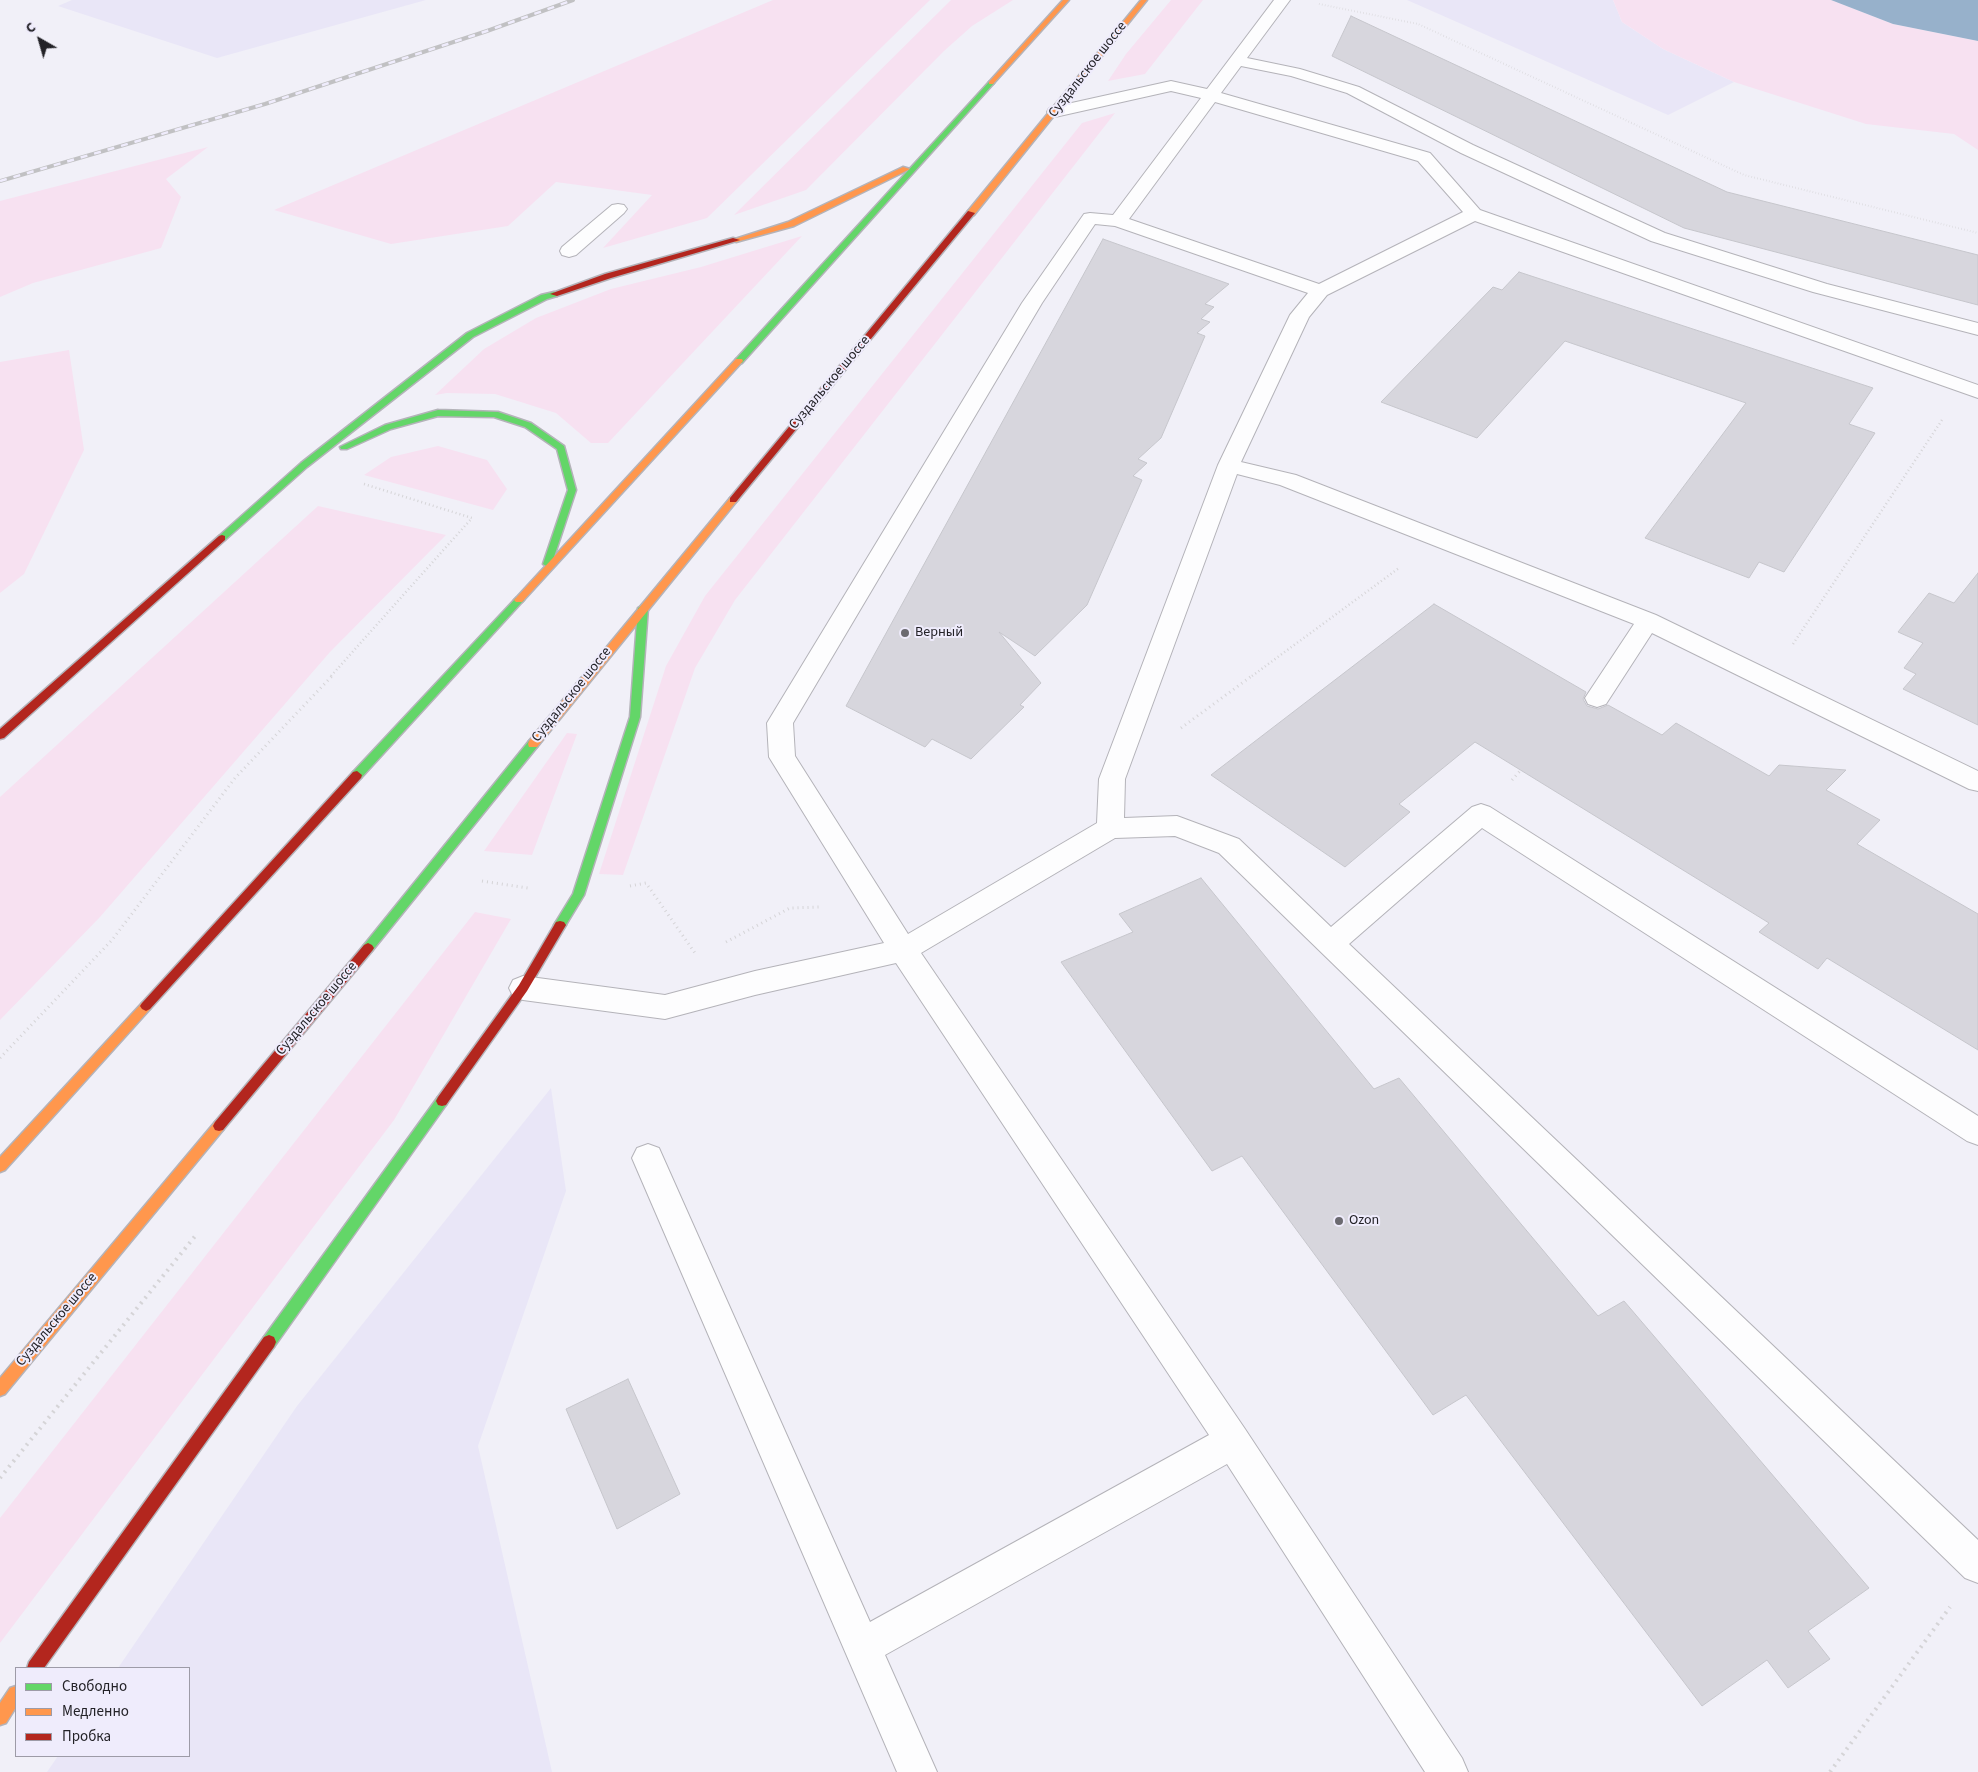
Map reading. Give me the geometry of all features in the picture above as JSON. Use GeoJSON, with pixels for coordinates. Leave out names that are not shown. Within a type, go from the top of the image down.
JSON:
{"type":"FeatureCollection","features":[{"type":"Feature","properties":{"kind":"main road"},"geometry":{"type":"LineString","coordinates":[[0,1166],[479,642],[544,575],[1066,0]]}},
{"type":"Feature","properties":{"kind":"main road","name":"Суздальское шоссе"},"geometry":{"type":"LineString","coordinates":[[0,1389],[387,925],[643,608],[1055,112],[1144,0]]}},
{"type":"Feature","properties":{"kind":"main road"},"geometry":{"type":"LineString","coordinates":[[0,735],[304,465],[470,335],[544,296],[791,224],[920,162]]}},
{"type":"Feature","properties":{"kind":"main road"},"geometry":{"type":"LineString","coordinates":[[304,465],[388,427],[438,413],[496,414],[528,425],[561,448],[572,490],[544,575]]}},
{"type":"Feature","properties":{"kind":"main road"},"geometry":{"type":"LineString","coordinates":[[36,1667],[523,988],[578,896],[635,717],[643,608]]}},
{"type":"Feature","properties":{"kind":"main road"},"geometry":{"type":"LineString","coordinates":[[0,1717],[15,1695]]}},
{"type":"Feature","properties":{"kind":"lane"},"geometry":{"type":"LineString","coordinates":[[1118,221],[1282,0]]}},
{"type":"Feature","properties":{"kind":"lane"},"geometry":{"type":"LineString","coordinates":[[1236,60],[1294,72],[1354,90],[1468,149],[1658,237],[1820,288],[1978,329]]}},
{"type":"Feature","properties":{"kind":"lane"},"geometry":{"type":"LineString","coordinates":[[1055,112],[1171,86],[1210,95],[1424,157],[1474,214],[1971,389]]}},
{"type":"Feature","properties":{"kind":"lane"},"geometry":{"type":"LineString","coordinates":[[569,251],[618,209]]}},
{"type":"Feature","properties":{"kind":"lane"},"geometry":{"type":"LineString","coordinates":[[1110,828],[1112,779],[1229,464],[1300,315],[1320,291],[1474,214]]}},
{"type":"Feature","properties":{"kind":"lane"},"geometry":{"type":"LineString","coordinates":[[1320,291],[1118,221],[1090,218],[1032,303],[780,723],[782,756],[903,950],[1233,1441],[1448,1772]]}},
{"type":"Feature","properties":{"kind":"lane"},"geometry":{"type":"LineString","coordinates":[[1229,464],[1288,480],[1648,621],[1978,782]]}},
{"type":"Feature","properties":{"kind":"lane"},"geometry":{"type":"LineString","coordinates":[[1597,698],[1648,621]]}},
{"type":"Feature","properties":{"kind":"lane"},"geometry":{"type":"LineString","coordinates":[[1330,944],[1481,814],[1978,1132]]}},
{"type":"Feature","properties":{"kind":"lane"},"geometry":{"type":"LineString","coordinates":[[523,988],[666,1007],[755,983],[903,950],[1110,828],[1177,826],[1229,846],[1978,1565]]}},
{"type":"Feature","properties":{"kind":"lane"},"geometry":{"type":"LineString","coordinates":[[648,1158],[917,1772]]}},
{"type":"Feature","properties":{"kind":"lane"},"geometry":{"type":"LineString","coordinates":[[863,1647],[1233,1441]]}},
{"type":"Feature","properties":{"kind":"path"},"geometry":{"type":"LineString","coordinates":[[1316,4],[1418,24],[1744,175],[1978,233]]}},
{"type":"Feature","properties":{"kind":"path"},"geometry":{"type":"LineString","coordinates":[[1770,679],[1971,389]]}},
{"type":"Feature","properties":{"kind":"path"},"geometry":{"type":"LineString","coordinates":[[0,1058],[112,940],[235,778],[344,663],[472,518],[304,465]]}},
{"type":"Feature","properties":{"kind":"path"},"geometry":{"type":"LineString","coordinates":[[1176,732],[1438,539]]}},
{"type":"Feature","properties":{"kind":"path"},"geometry":{"type":"LineString","coordinates":[[481,881],[578,896],[646,884],[697,956]]}},
{"type":"Feature","properties":{"kind":"path"},"geometry":{"type":"LineString","coordinates":[[722,943],[790,908],[875,905]]}},
{"type":"Feature","properties":{"kind":"path"},"geometry":{"type":"LineString","coordinates":[[1830,1772],[1955,1600]]}},
{"type":"Feature","properties":{"kind":"shaded area"},"geometry":{"type":"Polygon","coordinates":[[[72,0],[426,0],[217,58],[58,6],[72,0]]]}},
{"type":"Feature","properties":{"kind":"shaded area"},"geometry":{"type":"Polygon","coordinates":[[[773,0],[930,0],[707,218],[603,248],[652,195],[556,182],[508,226],[391,244],[274,210],[773,0]]]}},
{"type":"Feature","properties":{"kind":"shaded area"},"geometry":{"type":"Polygon","coordinates":[[[951,0],[1013,0],[972,26],[944,51],[806,190],[734,215],[951,0]]]}},
{"type":"Feature","properties":{"kind":"shaded area"},"geometry":{"type":"Polygon","coordinates":[[[1171,0],[1203,0],[1145,74],[1108,81],[1126,54],[1171,0]]]}},
{"type":"Feature","properties":{"kind":"shaded area"},"geometry":{"type":"Polygon","coordinates":[[[1407,0],[1613,0],[1622,22],[1663,49],[1734,82],[1668,115],[1407,0]]]}},
{"type":"Feature","properties":{"kind":"shaded area"},"geometry":{"type":"Polygon","coordinates":[[[1613,0],[1831,0],[1893,24],[1978,41],[1978,150],[1954,134],[1866,124],[1734,82],[1663,49],[1622,22],[1613,0]]]}},
{"type":"Feature","properties":{"kind":"shaded area"},"geometry":{"type":"Polygon","coordinates":[[[1115,113],[735,600],[695,668],[623,875],[599,874],[666,666],[705,596],[1082,123],[1115,113]]]}},
{"type":"Feature","properties":{"kind":"shaded area"},"geometry":{"type":"Polygon","coordinates":[[[208,147],[166,179],[181,197],[161,248],[33,283],[0,297],[0,201],[208,147]]]}},
{"type":"Feature","properties":{"kind":"shaded area"},"geometry":{"type":"Polygon","coordinates":[[[802,236],[608,443],[591,443],[556,413],[495,394],[447,393],[435,395],[484,349],[536,318],[611,289],[701,267],[802,236]]]}},
{"type":"Feature","properties":{"kind":"shaded area"},"geometry":{"type":"Polygon","coordinates":[[[69,350],[84,450],[24,574],[0,593],[0,362],[69,350]]]}},
{"type":"Feature","properties":{"kind":"shaded area"},"geometry":{"type":"Polygon","coordinates":[[[438,446],[487,460],[507,489],[493,510],[364,475],[391,457],[438,446]]]}},
{"type":"Feature","properties":{"kind":"shaded area"},"geometry":{"type":"Polygon","coordinates":[[[318,506],[446,535],[330,652],[100,917],[0,1020],[0,797],[318,506]]]}},
{"type":"Feature","properties":{"kind":"shaded area"},"geometry":{"type":"Polygon","coordinates":[[[567,733],[577,734],[532,855],[484,851],[567,733]]]}},
{"type":"Feature","properties":{"kind":"shaded area"},"geometry":{"type":"Polygon","coordinates":[[[475,912],[511,919],[394,1120],[0,1643],[0,1518],[475,912]]]}},
{"type":"Feature","properties":{"kind":"shaded area"},"geometry":{"type":"Polygon","coordinates":[[[551,1088],[566,1191],[478,1446],[552,1772],[47,1772],[57,1757],[190,1757],[190,1667],[119,1667],[297,1406],[551,1088]]]}},
{"type":"Feature","properties":{"kind":"water"},"geometry":{"type":"Polygon","coordinates":[[[1831,0],[1978,0],[1978,41],[1893,24],[1831,0]]]}},
{"type":"Feature","properties":{"kind":"building"},"geometry":{"type":"Polygon","coordinates":[[[1351,16],[1727,192],[1978,255],[1978,305],[1684,228],[1332,56],[1351,16]]]}},
{"type":"Feature","properties":{"kind":"building"},"geometry":{"type":"Polygon","coordinates":[[[1103,239],[1229,284],[1205,304],[1214,307],[1201,319],[1210,322],[1197,333],[1205,336],[1161,438],[1138,459],[1147,463],[1133,476],[1142,480],[1087,605],[1035,656],[999,632],[1041,683],[1020,705],[1024,707],[971,759],[932,739],[925,747],[846,706],[1103,239]]]}},
{"type":"Feature","properties":{"kind":"building"},"geometry":{"type":"Polygon","coordinates":[[[1519,272],[1873,388],[1849,424],[1875,433],[1784,572],[1759,562],[1749,578],[1645,538],[1746,403],[1565,341],[1477,438],[1381,402],[1493,287],[1502,290],[1519,272]]]}},
{"type":"Feature","properties":{"kind":"building"},"geometry":{"type":"Polygon","coordinates":[[[1978,573],[1978,725],[1903,689],[1916,674],[1904,668],[1923,643],[1898,632],[1929,593],[1954,603],[1978,573]]]}},
{"type":"Feature","properties":{"kind":"building"},"geometry":{"type":"Polygon","coordinates":[[[1434,604],[1586,692],[1583,699],[1587,706],[1598,709],[1608,705],[1662,735],[1676,723],[1769,776],[1779,765],[1846,770],[1826,790],[1880,820],[1857,844],[1978,914],[1978,1050],[1827,958],[1818,969],[1759,932],[1769,923],[1475,742],[1399,804],[1410,812],[1345,867],[1211,775],[1434,604]]]}},
{"type":"Feature","properties":{"kind":"building"},"geometry":{"type":"Polygon","coordinates":[[[1201,878],[1374,1089],[1399,1078],[1598,1316],[1624,1301],[1869,1588],[1808,1631],[1830,1659],[1788,1688],[1767,1660],[1702,1706],[1466,1395],[1433,1415],[1242,1156],[1212,1171],[1061,962],[1133,932],[1119,914],[1201,878]]]}},
{"type":"Feature","properties":{"kind":"building"},"geometry":{"type":"Polygon","coordinates":[[[628,1379],[680,1494],[617,1529],[566,1409],[628,1379]]]}},
{"type":"Feature","properties":{"kind":"railway"},"geometry":{"type":"LineString","coordinates":[[0,181],[265,104],[487,31],[573,0]]}},
{"type":"Feature","properties":{"kind":"traffic: fast"},"geometry":{"type":"LineString","coordinates":[[739,361],[991,83]]}},
{"type":"Feature","properties":{"kind":"traffic: fast"},"geometry":{"type":"LineString","coordinates":[[222,538],[304,465],[470,335],[544,297],[554,294]]}},
{"type":"Feature","properties":{"kind":"traffic: fast"},"geometry":{"type":"LineString","coordinates":[[344,447],[388,427],[438,413],[495,414],[528,425],[561,448],[572,490],[548,564]]}},
{"type":"Feature","properties":{"kind":"traffic: fast"},"geometry":{"type":"LineString","coordinates":[[357,775],[519,600]]}},
{"type":"Feature","properties":{"kind":"traffic: fast"},"geometry":{"type":"LineString","coordinates":[[560,925],[578,895],[635,717],[643,608]]}},
{"type":"Feature","properties":{"kind":"traffic: fast"},"geometry":{"type":"LineString","coordinates":[[368,948],[533,744]]}},
{"type":"Feature","properties":{"kind":"traffic: fast"},"geometry":{"type":"LineString","coordinates":[[269,1342],[442,1101]]}},
{"type":"Feature","properties":{"kind":"traffic: slow"},"geometry":{"type":"LineString","coordinates":[[991,83],[1066,0]]}},
{"type":"Feature","properties":{"kind":"traffic: slow"},"geometry":{"type":"LineString","coordinates":[[971,213],[1144,0]]}},
{"type":"Feature","properties":{"kind":"traffic: slow"},"geometry":{"type":"LineString","coordinates":[[736,240],[791,224],[906,169]]}},
{"type":"Feature","properties":{"kind":"traffic: slow"},"geometry":{"type":"LineString","coordinates":[[519,600],[739,361]]}},
{"type":"Feature","properties":{"kind":"traffic: slow"},"geometry":{"type":"LineString","coordinates":[[533,744],[733,500]]}},
{"type":"Feature","properties":{"kind":"traffic: slow"},"geometry":{"type":"LineString","coordinates":[[0,1166],[146,1006]]}},
{"type":"Feature","properties":{"kind":"traffic: slow"},"geometry":{"type":"LineString","coordinates":[[0,1389],[219,1126]]}},
{"type":"Feature","properties":{"kind":"traffic: slow"},"geometry":{"type":"LineString","coordinates":[[0,1717],[15,1695]]}},
{"type":"Feature","properties":{"kind":"traffic: jam"},"geometry":{"type":"LineString","coordinates":[[733,500],[971,213]]}},
{"type":"Feature","properties":{"kind":"traffic: jam"},"geometry":{"type":"LineString","coordinates":[[554,294],[608,276],[736,240]]}},
{"type":"Feature","properties":{"kind":"traffic: jam"},"geometry":{"type":"LineString","coordinates":[[0,735],[222,538]]}},
{"type":"Feature","properties":{"kind":"traffic: jam"},"geometry":{"type":"LineString","coordinates":[[146,1006],[357,775]]}},
{"type":"Feature","properties":{"kind":"traffic: jam"},"geometry":{"type":"LineString","coordinates":[[442,1101],[523,988],[560,925]]}},
{"type":"Feature","properties":{"kind":"traffic: jam"},"geometry":{"type":"LineString","coordinates":[[219,1126],[368,948]]}},
{"type":"Feature","properties":{"kind":"traffic: jam"},"geometry":{"type":"LineString","coordinates":[[36,1667],[269,1342]]}},
{"type":"Feature","properties":{"kind":"place","name":"Верный"},"geometry":{"type":"Point","coordinates":[905,633]}},
{"type":"Feature","properties":{"kind":"place","name":"Ozon"},"geometry":{"type":"Point","coordinates":[1339,1221]}}]}
